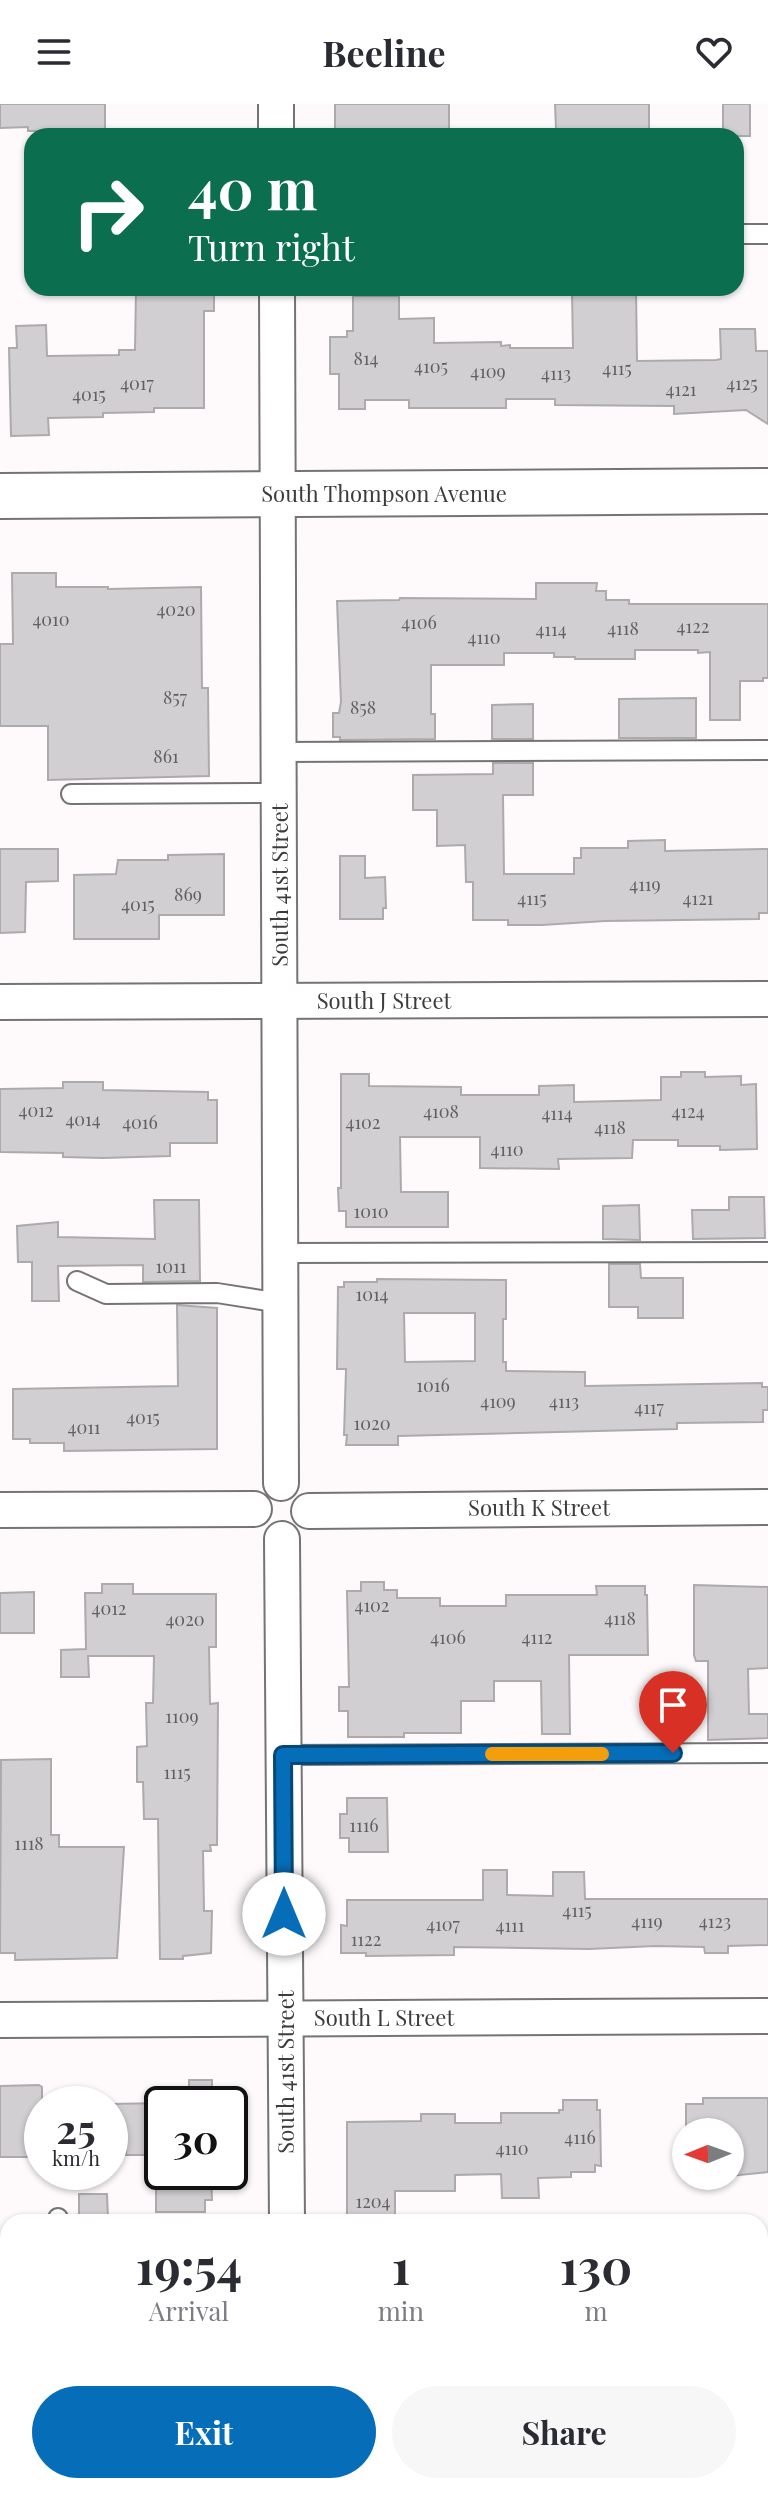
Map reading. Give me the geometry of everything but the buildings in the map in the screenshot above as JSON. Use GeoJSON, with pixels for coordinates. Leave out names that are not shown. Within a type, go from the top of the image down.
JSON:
{"type":"FeatureCollection","features":[{"type":"Feature","properties":{"kind":"main road","name":"South Thompson Avenue"},"geometry":{"type":"LineString","coordinates":[[0,496],[768,491]]}},
{"type":"Feature","properties":{"kind":"street"},"geometry":{"type":"LineString","coordinates":[[276,104],[276,128]]}},
{"type":"Feature","properties":{"kind":"street","name":"South 41st Street"},"geometry":{"type":"LineString","coordinates":[[277,296],[281,1483]]}},
{"type":"Feature","properties":{"kind":"street","name":"South J Street"},"geometry":{"type":"LineString","coordinates":[[0,1002],[768,999]]}},
{"type":"Feature","properties":{"kind":"street"},"geometry":{"type":"LineString","coordinates":[[281,1483],[298,1488],[308,1502],[309,1511],[304,1527],[282,1539],[265,1533],[255,1518],[254,1509],[266,1488],[281,1483]]}},
{"type":"Feature","properties":{"kind":"street","name":"South K Street"},"geometry":{"type":"LineString","coordinates":[[309,1511],[768,1507]]}},
{"type":"Feature","properties":{"kind":"street"},"geometry":{"type":"LineString","coordinates":[[0,1510],[254,1509]]}},
{"type":"Feature","properties":{"kind":"street","name":"South 41st Street"},"geometry":{"type":"LineString","coordinates":[[282,1539],[287,2214]]}},
{"type":"Feature","properties":{"kind":"street","name":"South L Street"},"geometry":{"type":"LineString","coordinates":[[0,2020],[768,2016]]}},
{"type":"Feature","properties":{"kind":"lane"},"geometry":{"type":"LineString","coordinates":[[744,234],[768,234]]}},
{"type":"Feature","properties":{"kind":"lane"},"geometry":{"type":"LineString","coordinates":[[279,752],[768,750]]}},
{"type":"Feature","properties":{"kind":"lane"},"geometry":{"type":"LineString","coordinates":[[71,794],[279,793]]}},
{"type":"Feature","properties":{"kind":"lane"},"geometry":{"type":"LineString","coordinates":[[281,1253],[768,1252]]}},
{"type":"Feature","properties":{"kind":"lane"},"geometry":{"type":"LineString","coordinates":[[77,1281],[106,1294],[217,1293],[281,1303]]}},
{"type":"Feature","properties":{"kind":"lane"},"geometry":{"type":"LineString","coordinates":[[283,1755],[768,1753]]}},
{"type":"Feature","properties":{"kind":"slow traffic"},"geometry":{"type":"LineString","coordinates":[[492,1754],[602,1754]]}},
{"type":"Feature","properties":{"kind":"route"},"geometry":{"type":"LineString","coordinates":[[284,1914],[283,1755],[673,1753]]}}]}
